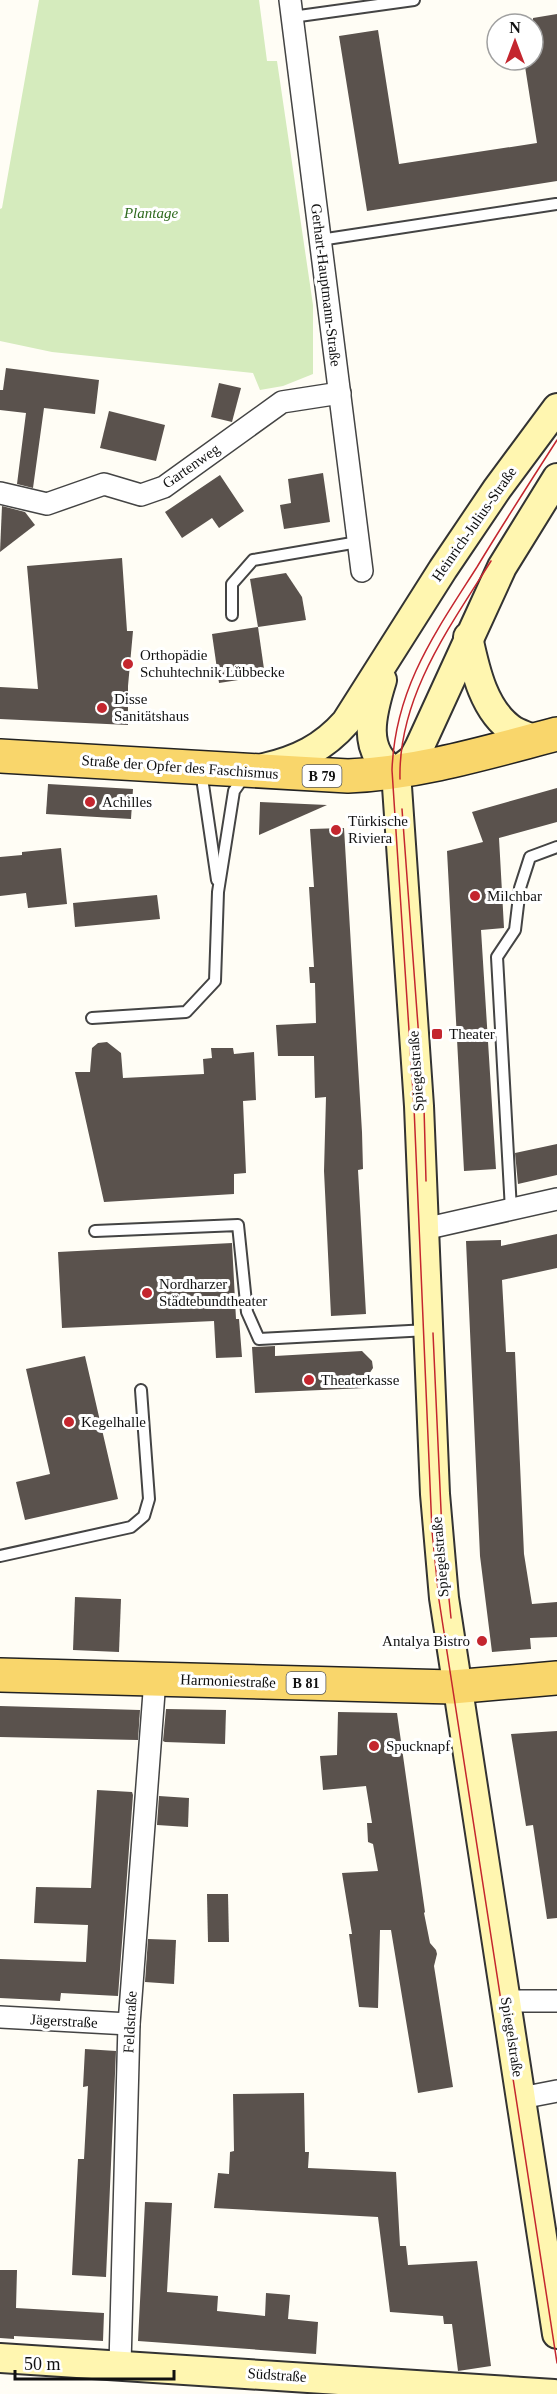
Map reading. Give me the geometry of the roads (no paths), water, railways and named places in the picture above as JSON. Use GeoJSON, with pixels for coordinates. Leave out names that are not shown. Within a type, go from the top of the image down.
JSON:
{"type":"FeatureCollection","features":[{"type":"Feature","properties":{"kind":"main road","name":"B 79"},"geometry":{"type":"LineString","coordinates":[[396,772],[444,763],[547,737]]}},
{"type":"Feature","properties":{"kind":"main road","name":"Straße der Opfer des Faschismus"},"geometry":{"type":"LineString","coordinates":[[0,756],[335,777],[396,772]]}},
{"type":"Feature","properties":{"kind":"main road","name":"Harmoniestraße"},"geometry":{"type":"LineString","coordinates":[[0,1675],[457,1687]]}},
{"type":"Feature","properties":{"kind":"main road","name":"B 81"},"geometry":{"type":"LineString","coordinates":[[457,1687],[557,1678]]}},
{"type":"Feature","properties":{"kind":"street","name":"Gerhart-Hauptmann-Straße"},"geometry":{"type":"LineString","coordinates":[[291,9],[362,571]]}},
{"type":"Feature","properties":{"kind":"street","name":"Gartenweg"},"geometry":{"type":"LineString","coordinates":[[0,493],[46,504],[104,484],[141,495],[151,493],[164,487],[282,402],[340,393]]}},
{"type":"Feature","properties":{"kind":"street","name":"Heinrich-Julius-Straße"},"geometry":{"type":"LineString","coordinates":[[247,772],[287,763],[309,753],[332,738],[346,722],[497,489],[557,408]]}},
{"type":"Feature","properties":{"kind":"street"},"geometry":{"type":"LineString","coordinates":[[396,772],[412,759],[419,748],[502,567],[557,478]]}},
{"type":"Feature","properties":{"kind":"street"},"geometry":{"type":"LineString","coordinates":[[468,638],[481,684],[496,716],[514,731],[547,737]]}},
{"type":"Feature","properties":{"kind":"street","name":"Heinrich-Julius-Straße"},"geometry":{"type":"LineString","coordinates":[[396,642],[376,700],[372,740],[375,754],[381,763],[396,772]]}},
{"type":"Feature","properties":{"kind":"street","name":"Spiegelstraße"},"geometry":{"type":"LineString","coordinates":[[396,772],[419,1106],[438,1532],[448,1630],[557,2334]]}},
{"type":"Feature","properties":{"kind":"street"},"geometry":{"type":"LineString","coordinates":[[424,1229],[557,1199]]}},
{"type":"Feature","properties":{"kind":"street","name":"Feldstraße"},"geometry":{"type":"LineString","coordinates":[[120,2365],[129,2024],[155,1679]]}},
{"type":"Feature","properties":{"kind":"street"},"geometry":{"type":"LineString","coordinates":[[506,2001],[557,2001]]}},
{"type":"Feature","properties":{"kind":"street","name":"Jägerstraße"},"geometry":{"type":"LineString","coordinates":[[0,2017],[129,2024]]}},
{"type":"Feature","properties":{"kind":"street"},"geometry":{"type":"LineString","coordinates":[[521,2098],[557,2091]]}},
{"type":"Feature","properties":{"kind":"street","name":"Südstraße"},"geometry":{"type":"LineString","coordinates":[[0,2358],[554,2394]]}},
{"type":"Feature","properties":{"kind":"lane"},"geometry":{"type":"LineString","coordinates":[[291,9],[414,0]]}},
{"type":"Feature","properties":{"kind":"lane"},"geometry":{"type":"LineString","coordinates":[[320,240],[556,204]]}},
{"type":"Feature","properties":{"kind":"lane"},"geometry":{"type":"LineString","coordinates":[[232,615],[232,584],[253,560],[358,542]]}},
{"type":"Feature","properties":{"kind":"lane"},"geometry":{"type":"LineString","coordinates":[[201,768],[218,892]]}},
{"type":"Feature","properties":{"kind":"lane"},"geometry":{"type":"LineString","coordinates":[[92,1018],[186,1012],[215,981],[218,892],[234,791],[247,772]]}},
{"type":"Feature","properties":{"kind":"lane"},"geometry":{"type":"LineString","coordinates":[[511,1209],[497,957],[514,930],[520,888],[530,857],[557,848]]}},
{"type":"Feature","properties":{"kind":"lane"},"geometry":{"type":"LineString","coordinates":[[95,1232],[238,1225],[247,1312],[259,1339],[428,1330]]}},
{"type":"Feature","properties":{"kind":"lane"},"geometry":{"type":"LineString","coordinates":[[0,1556],[131,1527],[144,1516],[149,1499],[141,1390]]}},
{"type":"Feature","properties":{"kind":"tram line"},"geometry":{"type":"LineString","coordinates":[[557,440],[446,615],[420,662],[401,713],[392,770],[414,1107],[432,1531],[439,1600],[557,2363]]}},
{"type":"Feature","properties":{"kind":"tram line"},"geometry":{"type":"LineString","coordinates":[[400,779],[407,720],[417,692],[443,638],[491,561]]}},
{"type":"Feature","properties":{"kind":"tram line"},"geometry":{"type":"LineString","coordinates":[[402,809],[424,1107],[426,1181]]}},
{"type":"Feature","properties":{"kind":"tram line"},"geometry":{"type":"LineString","coordinates":[[433,1333],[442,1532],[451,1618]]}},
{"type":"Feature","properties":{"kind":"place","name":"Orthopädie Schuhtechnik Lübbecke"},"geometry":{"type":"Point","coordinates":[128,664]}},
{"type":"Feature","properties":{"kind":"place","name":"Disse Sanitätshaus"},"geometry":{"type":"Point","coordinates":[102,708]}},
{"type":"Feature","properties":{"kind":"place","name":"Achilles"},"geometry":{"type":"Point","coordinates":[90,802]}},
{"type":"Feature","properties":{"kind":"place","name":"Türkische Riviera"},"geometry":{"type":"Point","coordinates":[336,830]}},
{"type":"Feature","properties":{"kind":"place","name":"Milchbar"},"geometry":{"type":"Point","coordinates":[475,896]}},
{"type":"Feature","properties":{"kind":"place","name":"Theater"},"geometry":{"type":"Point","coordinates":[437,1034]}},
{"type":"Feature","properties":{"kind":"place","name":"Nordharzer Städtebundtheater"},"geometry":{"type":"Point","coordinates":[147,1293]}},
{"type":"Feature","properties":{"kind":"place","name":"Theaterkasse"},"geometry":{"type":"Point","coordinates":[309,1380]}},
{"type":"Feature","properties":{"kind":"place","name":"Kegelhalle"},"geometry":{"type":"Point","coordinates":[69,1422]}},
{"type":"Feature","properties":{"kind":"place","name":"Antalya Bistro"},"geometry":{"type":"Point","coordinates":[482,1641]}},
{"type":"Feature","properties":{"kind":"place","name":"Spucknapf"},"geometry":{"type":"Point","coordinates":[374,1746]}},
{"type":"Feature","properties":{"kind":"park label","name":"Plantage"},"geometry":{"type":"Point","coordinates":[151,213]}}]}
